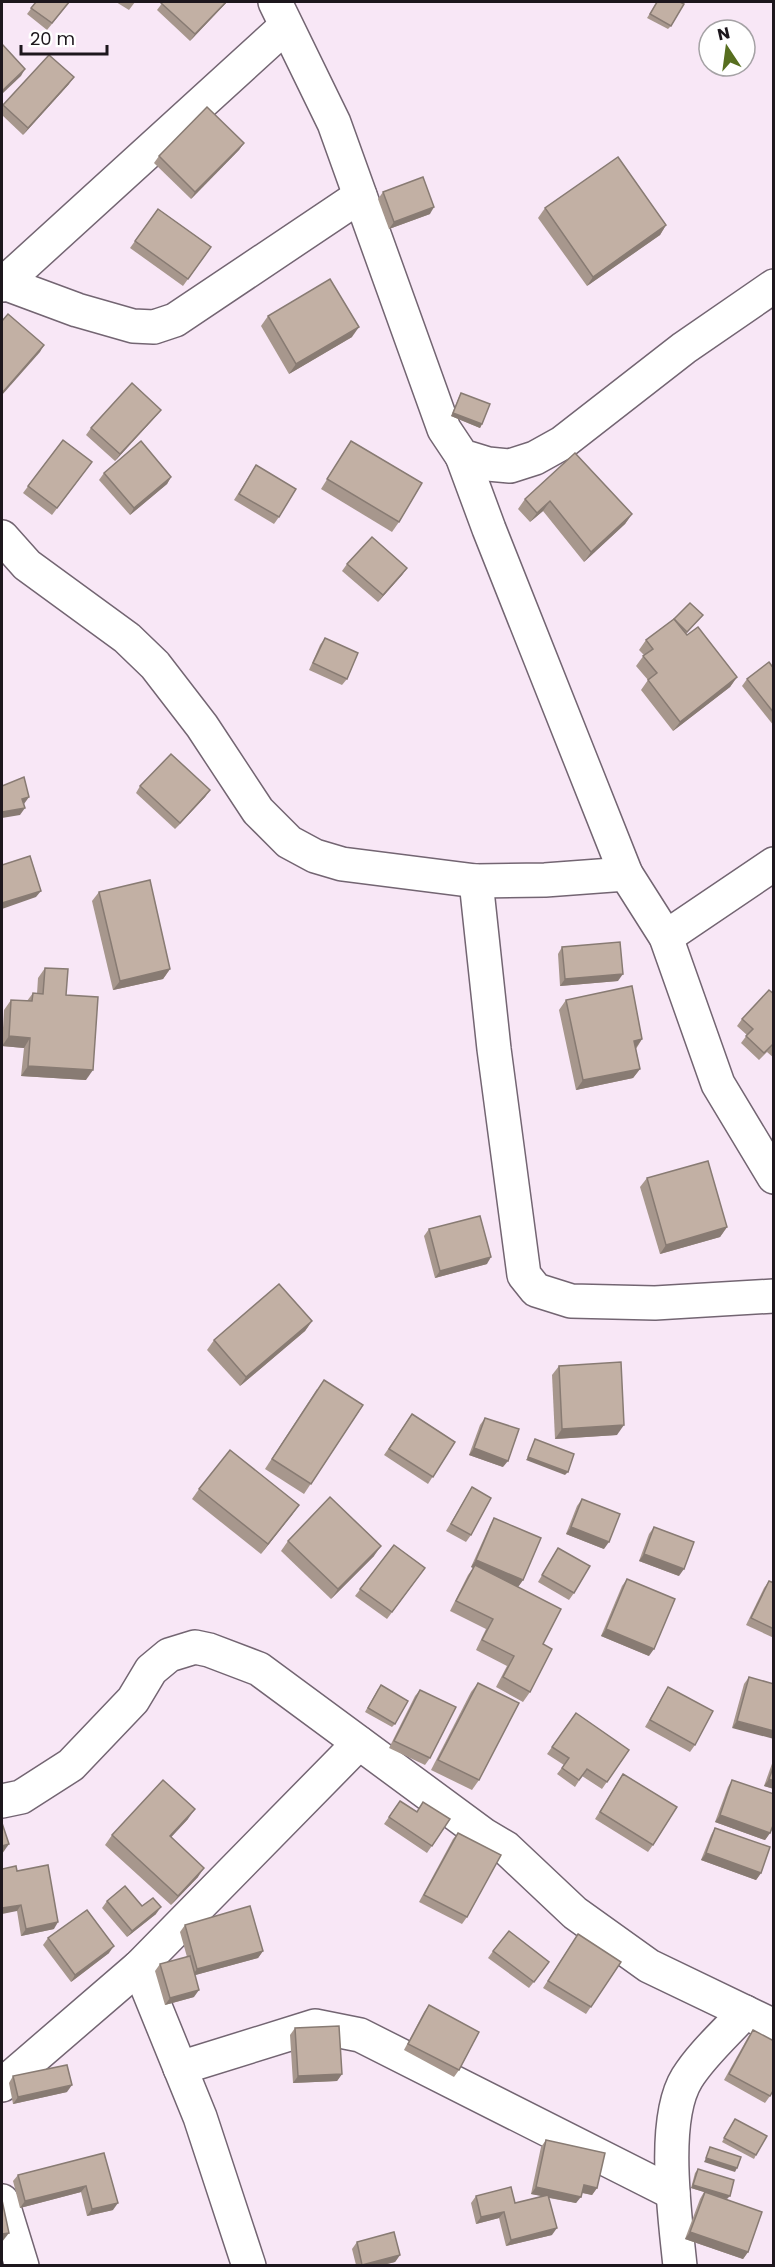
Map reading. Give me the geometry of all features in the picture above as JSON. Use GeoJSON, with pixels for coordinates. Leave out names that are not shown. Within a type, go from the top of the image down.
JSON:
{"type":"FeatureCollection","features":[{"type":"Feature","properties":{"kind":"street"},"geometry":{"type":"LineString","coordinates":[[360,196],[175,320],[154,327],[132,326],[77,310],[3,284],[281,14],[334,123],[444,429],[462,456],[493,540],[626,874],[666,938],[718,1084],[774,1177]]}},
{"type":"Feature","properties":{"kind":"street"},"geometry":{"type":"LineString","coordinates":[[462,456],[488,464],[510,466],[535,458],[562,443],[684,348],[774,286]]}},
{"type":"Feature","properties":{"kind":"street"},"geometry":{"type":"LineString","coordinates":[[2,537],[27,565],[127,638],[155,665],[202,726],[258,811],[289,842],[315,856],[342,864],[476,881],[545,880],[626,874]]}},
{"type":"Feature","properties":{"kind":"street"},"geometry":{"type":"LineString","coordinates":[[666,938],[774,864]]}},
{"type":"Feature","properties":{"kind":"street"},"geometry":{"type":"LineString","coordinates":[[476,881],[494,1049],[524,1275],[536,1290],[571,1301],[655,1304],[774,1296]]}},
{"type":"Feature","properties":{"kind":"street"},"geometry":{"type":"LineString","coordinates":[[2,1801],[21,1797],[71,1765],[133,1700],[151,1670],[169,1655],[195,1647],[259,1669],[484,1835],[506,1848],[575,1913],[650,1965],[759,2019],[686,2079],[673,2115],[673,2193],[680,2265]]}},
{"type":"Feature","properties":{"kind":"street"},"geometry":{"type":"LineString","coordinates":[[2,2085],[139,1967],[359,1743]]}},
{"type":"Feature","properties":{"kind":"street"},"geometry":{"type":"LineString","coordinates":[[139,1967],[200,2117],[249,2265]]}},
{"type":"Feature","properties":{"kind":"street"},"geometry":{"type":"LineString","coordinates":[[180,2068],[315,2026],[360,2035],[673,2193]]}},
{"type":"Feature","properties":{"kind":"street"},"geometry":{"type":"LineString","coordinates":[[2,2201],[22,2265]]}},
{"type":"Feature","properties":{"kind":"building"},"geometry":{"type":"Polygon","coordinates":[[[36,2],[69,2],[52,23],[31,8],[36,2]]]}},
{"type":"Feature","properties":{"kind":"building"},"geometry":{"type":"Polygon","coordinates":[[[226,2],[195,34],[161,3],[226,2]]]}},
{"type":"Feature","properties":{"kind":"building"},"geometry":{"type":"Polygon","coordinates":[[[657,2],[684,4],[671,26],[650,14],[657,2]]]}},
{"type":"Feature","properties":{"kind":"building"},"geometry":{"type":"Polygon","coordinates":[[[2,44],[25,69],[2,91],[2,44]]]}},
{"type":"Feature","properties":{"kind":"building"},"geometry":{"type":"Polygon","coordinates":[[[49,55],[74,77],[28,128],[3,105],[49,55]]]}},
{"type":"Feature","properties":{"kind":"building"},"geometry":{"type":"Polygon","coordinates":[[[207,107],[244,143],[195,192],[159,156],[207,107]]]}},
{"type":"Feature","properties":{"kind":"building"},"geometry":{"type":"Polygon","coordinates":[[[618,157],[666,225],[593,277],[545,208],[618,157]]]}},
{"type":"Feature","properties":{"kind":"building"},"geometry":{"type":"Polygon","coordinates":[[[423,177],[434,207],[394,222],[383,192],[423,177]]]}},
{"type":"Feature","properties":{"kind":"building"},"geometry":{"type":"Polygon","coordinates":[[[158,209],[211,247],[188,279],[135,241],[158,209]]]}},
{"type":"Feature","properties":{"kind":"building"},"geometry":{"type":"Polygon","coordinates":[[[330,279],[359,327],[296,364],[268,316],[330,279]]]}},
{"type":"Feature","properties":{"kind":"building"},"geometry":{"type":"Polygon","coordinates":[[[8,314],[44,345],[2,393],[2,321],[8,314]]]}},
{"type":"Feature","properties":{"kind":"building"},"geometry":{"type":"Polygon","coordinates":[[[132,383],[161,410],[120,454],[91,428],[132,383]]]}},
{"type":"Feature","properties":{"kind":"building"},"geometry":{"type":"Polygon","coordinates":[[[461,393],[490,404],[482,424],[453,413],[461,393]]]}},
{"type":"Feature","properties":{"kind":"building"},"geometry":{"type":"Polygon","coordinates":[[[63,440],[92,462],[57,508],[28,486],[63,440]]]}},
{"type":"Feature","properties":{"kind":"building"},"geometry":{"type":"Polygon","coordinates":[[[141,441],[171,477],[134,508],[104,473],[141,441]]]}},
{"type":"Feature","properties":{"kind":"building"},"geometry":{"type":"Polygon","coordinates":[[[351,441],[422,483],[399,522],[327,479],[351,441]]]}},
{"type":"Feature","properties":{"kind":"building"},"geometry":{"type":"Polygon","coordinates":[[[575,453],[632,514],[591,552],[550,501],[537,513],[525,499],[575,453]]]}},
{"type":"Feature","properties":{"kind":"building"},"geometry":{"type":"Polygon","coordinates":[[[256,465],[296,489],[279,517],[239,494],[256,465]]]}},
{"type":"Feature","properties":{"kind":"building"},"geometry":{"type":"Polygon","coordinates":[[[372,537],[407,568],[383,595],[347,564],[372,537]]]}},
{"type":"Feature","properties":{"kind":"building"},"geometry":{"type":"Polygon","coordinates":[[[690,603],[703,615],[687,632],[674,619],[690,603]]]}},
{"type":"Feature","properties":{"kind":"building"},"geometry":{"type":"Polygon","coordinates":[[[674,619],[687,635],[698,627],[737,677],[680,722],[648,680],[657,673],[643,656],[653,649],[646,640],[674,619]]]}},
{"type":"Feature","properties":{"kind":"building"},"geometry":{"type":"Polygon","coordinates":[[[325,638],[358,653],[347,679],[313,663],[325,638]]]}},
{"type":"Feature","properties":{"kind":"building"},"geometry":{"type":"Polygon","coordinates":[[[769,662],[774,669],[774,713],[747,679],[769,662]]]}},
{"type":"Feature","properties":{"kind":"building"},"geometry":{"type":"Polygon","coordinates":[[[171,754],[210,790],[180,823],[140,786],[171,754]]]}},
{"type":"Feature","properties":{"kind":"building"},"geometry":{"type":"Polygon","coordinates":[[[24,777],[29,797],[22,799],[25,808],[2,812],[2,786],[24,777]]]}},
{"type":"Feature","properties":{"kind":"building"},"geometry":{"type":"Polygon","coordinates":[[[30,856],[41,891],[2,903],[2,865],[30,856]]]}},
{"type":"Feature","properties":{"kind":"building"},"geometry":{"type":"Polygon","coordinates":[[[150,880],[170,969],[120,981],[99,892],[150,880]]]}},
{"type":"Feature","properties":{"kind":"building"},"geometry":{"type":"Polygon","coordinates":[[[620,942],[623,974],[565,979],[562,947],[620,942]]]}},
{"type":"Feature","properties":{"kind":"building"},"geometry":{"type":"Polygon","coordinates":[[[45,968],[68,969],[66,995],[98,997],[93,1070],[28,1066],[30,1038],[9,1036],[11,1000],[32,1001],[33,993],[43,994],[45,968]]]}},
{"type":"Feature","properties":{"kind":"building"},"geometry":{"type":"Polygon","coordinates":[[[632,986],[642,1039],[634,1041],[640,1069],[583,1080],[566,1000],[632,986]]]}},
{"type":"Feature","properties":{"kind":"building"},"geometry":{"type":"Polygon","coordinates":[[[769,990],[774,994],[774,1047],[772,1045],[764,1053],[746,1036],[753,1029],[742,1019],[769,990]]]}},
{"type":"Feature","properties":{"kind":"building"},"geometry":{"type":"Polygon","coordinates":[[[708,1161],[727,1227],[666,1245],[647,1178],[708,1161]]]}},
{"type":"Feature","properties":{"kind":"building"},"geometry":{"type":"Polygon","coordinates":[[[480,1216],[491,1257],[440,1271],[429,1229],[480,1216]]]}},
{"type":"Feature","properties":{"kind":"building"},"geometry":{"type":"Polygon","coordinates":[[[279,1284],[312,1321],[246,1377],[214,1340],[279,1284]]]}},
{"type":"Feature","properties":{"kind":"building"},"geometry":{"type":"Polygon","coordinates":[[[621,1362],[624,1425],[562,1429],[559,1366],[621,1362]]]}},
{"type":"Feature","properties":{"kind":"building"},"geometry":{"type":"Polygon","coordinates":[[[324,1380],[363,1405],[311,1484],[272,1459],[324,1380]]]}},
{"type":"Feature","properties":{"kind":"building"},"geometry":{"type":"Polygon","coordinates":[[[412,1414],[455,1442],[433,1477],[389,1449],[412,1414]]]}},
{"type":"Feature","properties":{"kind":"building"},"geometry":{"type":"Polygon","coordinates":[[[485,1418],[519,1429],[508,1461],[474,1448],[485,1418]]]}},
{"type":"Feature","properties":{"kind":"building"},"geometry":{"type":"Polygon","coordinates":[[[535,1439],[574,1454],[568,1472],[528,1457],[535,1439]]]}},
{"type":"Feature","properties":{"kind":"building"},"geometry":{"type":"Polygon","coordinates":[[[230,1450],[299,1505],[268,1544],[199,1489],[230,1450]]]}},
{"type":"Feature","properties":{"kind":"building"},"geometry":{"type":"Polygon","coordinates":[[[472,1487],[491,1498],[471,1535],[451,1524],[472,1487]]]}},
{"type":"Feature","properties":{"kind":"building"},"geometry":{"type":"Polygon","coordinates":[[[330,1497],[381,1546],[338,1589],[288,1541],[330,1497]]]}},
{"type":"Feature","properties":{"kind":"building"},"geometry":{"type":"Polygon","coordinates":[[[582,1499],[620,1514],[609,1542],[571,1527],[582,1499]]]}},
{"type":"Feature","properties":{"kind":"building"},"geometry":{"type":"Polygon","coordinates":[[[494,1518],[541,1538],[523,1580],[476,1560],[494,1518]]]}},
{"type":"Feature","properties":{"kind":"building"},"geometry":{"type":"Polygon","coordinates":[[[654,1527],[694,1542],[684,1569],[644,1554],[654,1527]]]}},
{"type":"Feature","properties":{"kind":"building"},"geometry":{"type":"Polygon","coordinates":[[[394,1545],[425,1568],[392,1612],[360,1589],[394,1545]]]}},
{"type":"Feature","properties":{"kind":"building"},"geometry":{"type":"Polygon","coordinates":[[[558,1548],[590,1566],[574,1593],[542,1575],[558,1548]]]}},
{"type":"Feature","properties":{"kind":"building"},"geometry":{"type":"Polygon","coordinates":[[[475,1565],[561,1609],[543,1644],[552,1649],[530,1692],[503,1677],[514,1656],[482,1640],[493,1619],[456,1601],[475,1565]]]}},
{"type":"Feature","properties":{"kind":"building"},"geometry":{"type":"Polygon","coordinates":[[[627,1579],[675,1599],[654,1649],[606,1629],[627,1579]]]}},
{"type":"Feature","properties":{"kind":"building"},"geometry":{"type":"Polygon","coordinates":[[[769,1581],[774,1583],[774,1629],[751,1618],[769,1581]]]}},
{"type":"Feature","properties":{"kind":"building"},"geometry":{"type":"Polygon","coordinates":[[[749,1677],[774,1684],[774,1731],[737,1721],[749,1677]]]}},
{"type":"Feature","properties":{"kind":"building"},"geometry":{"type":"Polygon","coordinates":[[[478,1683],[519,1703],[479,1780],[438,1760],[478,1683]]]}},
{"type":"Feature","properties":{"kind":"building"},"geometry":{"type":"Polygon","coordinates":[[[381,1685],[408,1701],[395,1724],[368,1708],[381,1685]]]}},
{"type":"Feature","properties":{"kind":"building"},"geometry":{"type":"Polygon","coordinates":[[[668,1687],[713,1711],[695,1745],[650,1720],[668,1687]]]}},
{"type":"Feature","properties":{"kind":"building"},"geometry":{"type":"Polygon","coordinates":[[[420,1690],[456,1707],[430,1758],[394,1741],[420,1690]]]}},
{"type":"Feature","properties":{"kind":"building"},"geometry":{"type":"Polygon","coordinates":[[[576,1713],[629,1750],[607,1782],[587,1769],[579,1780],[562,1768],[569,1758],[552,1747],[576,1713]]]}},
{"type":"Feature","properties":{"kind":"building"},"geometry":{"type":"Polygon","coordinates":[[[774,1765],[774,1781],[769,1779],[774,1765]]]}},
{"type":"Feature","properties":{"kind":"building"},"geometry":{"type":"Polygon","coordinates":[[[623,1774],[677,1807],[653,1845],[600,1812],[623,1774]]]}},
{"type":"Feature","properties":{"kind":"building"},"geometry":{"type":"Polygon","coordinates":[[[163,1780],[195,1809],[170,1836],[204,1868],[178,1896],[112,1835],[163,1780]]]}},
{"type":"Feature","properties":{"kind":"building"},"geometry":{"type":"Polygon","coordinates":[[[732,1780],[774,1794],[774,1823],[770,1833],[720,1815],[732,1780]]]}},
{"type":"Feature","properties":{"kind":"building"},"geometry":{"type":"Polygon","coordinates":[[[400,1801],[417,1812],[423,1802],[450,1819],[432,1846],[389,1817],[400,1801]]]}},
{"type":"Feature","properties":{"kind":"building"},"geometry":{"type":"Polygon","coordinates":[[[2,1823],[9,1844],[2,1846],[2,1823]]]}},
{"type":"Feature","properties":{"kind":"building"},"geometry":{"type":"Polygon","coordinates":[[[715,1828],[770,1847],[761,1873],[706,1853],[715,1828]]]}},
{"type":"Feature","properties":{"kind":"building"},"geometry":{"type":"Polygon","coordinates":[[[458,1833],[501,1855],[467,1917],[424,1895],[458,1833]]]}},
{"type":"Feature","properties":{"kind":"building"},"geometry":{"type":"Polygon","coordinates":[[[48,1865],[58,1922],[26,1929],[21,1905],[2,1908],[2,1869],[16,1866],[17,1871],[48,1865]]]}},
{"type":"Feature","properties":{"kind":"building"},"geometry":{"type":"Polygon","coordinates":[[[125,1886],[142,1906],[153,1898],[161,1907],[132,1931],[107,1901],[125,1886]]]}},
{"type":"Feature","properties":{"kind":"building"},"geometry":{"type":"Polygon","coordinates":[[[250,1906],[263,1951],[197,1969],[185,1925],[250,1906]]]}},
{"type":"Feature","properties":{"kind":"building"},"geometry":{"type":"Polygon","coordinates":[[[87,1910],[114,1946],[75,1975],[48,1938],[87,1910]]]}},
{"type":"Feature","properties":{"kind":"building"},"geometry":{"type":"Polygon","coordinates":[[[509,1931],[549,1962],[534,1982],[493,1951],[509,1931]]]}},
{"type":"Feature","properties":{"kind":"building"},"geometry":{"type":"Polygon","coordinates":[[[578,1934],[621,1962],[591,2007],[548,1981],[578,1934]]]}},
{"type":"Feature","properties":{"kind":"building"},"geometry":{"type":"Polygon","coordinates":[[[190,1956],[199,1990],[170,1998],[160,1964],[190,1956]]]}},
{"type":"Feature","properties":{"kind":"building"},"geometry":{"type":"Polygon","coordinates":[[[429,2005],[479,2032],[459,2070],[408,2044],[429,2005]]]}},
{"type":"Feature","properties":{"kind":"building"},"geometry":{"type":"Polygon","coordinates":[[[339,2026],[342,2074],[298,2076],[295,2028],[339,2026]]]}},
{"type":"Feature","properties":{"kind":"building"},"geometry":{"type":"Polygon","coordinates":[[[753,2030],[774,2041],[774,2089],[770,2096],[729,2074],[753,2030]]]}},
{"type":"Feature","properties":{"kind":"building"},"geometry":{"type":"Polygon","coordinates":[[[67,2065],[72,2085],[18,2097],[13,2076],[67,2065]]]}},
{"type":"Feature","properties":{"kind":"building"},"geometry":{"type":"Polygon","coordinates":[[[735,2119],[767,2136],[756,2155],[724,2138],[735,2119]]]}},
{"type":"Feature","properties":{"kind":"building"},"geometry":{"type":"Polygon","coordinates":[[[546,2140],[605,2153],[597,2188],[584,2185],[581,2197],[536,2187],[546,2140]]]}},
{"type":"Feature","properties":{"kind":"building"},"geometry":{"type":"Polygon","coordinates":[[[710,2147],[741,2157],[737,2168],[706,2158],[710,2147]]]}},
{"type":"Feature","properties":{"kind":"building"},"geometry":{"type":"Polygon","coordinates":[[[104,2153],[118,2203],[92,2209],[86,2186],[25,2201],[18,2175],[104,2153]]]}},
{"type":"Feature","properties":{"kind":"building"},"geometry":{"type":"Polygon","coordinates":[[[698,2169],[734,2180],[730,2196],[693,2185],[698,2169]]]}},
{"type":"Feature","properties":{"kind":"building"},"geometry":{"type":"Polygon","coordinates":[[[511,2187],[515,2203],[548,2195],[557,2228],[511,2240],[504,2212],[481,2217],[476,2196],[511,2187]]]}},
{"type":"Feature","properties":{"kind":"building"},"geometry":{"type":"Polygon","coordinates":[[[705,2192],[762,2212],[748,2252],[690,2232],[705,2192]]]}},
{"type":"Feature","properties":{"kind":"building"},"geometry":{"type":"Polygon","coordinates":[[[2,2200],[9,2233],[2,2234],[2,2200]]]}},
{"type":"Feature","properties":{"kind":"building"},"geometry":{"type":"Polygon","coordinates":[[[394,2232],[400,2255],[362,2265],[357,2242],[394,2232]]]}}]}
